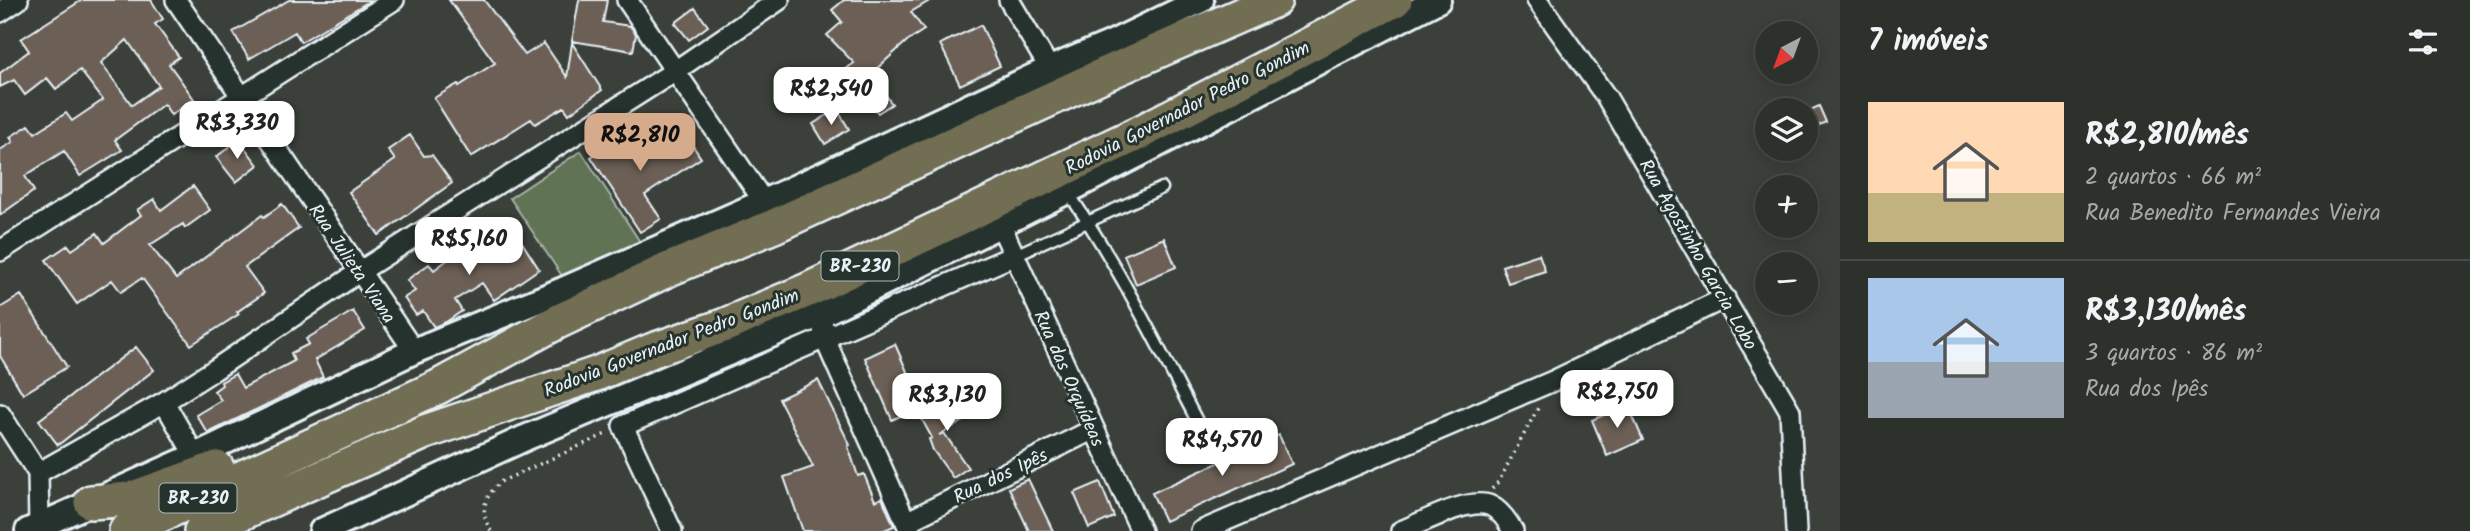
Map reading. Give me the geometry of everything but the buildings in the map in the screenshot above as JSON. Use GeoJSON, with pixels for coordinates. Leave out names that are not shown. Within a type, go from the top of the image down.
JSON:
{"type":"FeatureCollection","features":[{"type":"Feature","properties":{"kind":"highway","name":"BR-230"},"geometry":{"type":"LineString","coordinates":[[126,531],[438,387],[557,322],[669,270],[1275,0]]}},
{"type":"Feature","properties":{"kind":"highway","name":"Rodovia Governador Pedro Gondim"},"geometry":{"type":"LineString","coordinates":[[201,531],[425,432],[596,374],[808,290],[1139,133],[1395,0]]}},
{"type":"Feature","properties":{"kind":"highway"},"geometry":{"type":"LineString","coordinates":[[91,502],[130,499],[230,464],[245,462],[271,465]]}},
{"type":"Feature","properties":{"kind":"street"},"geometry":{"type":"LineString","coordinates":[[0,12],[18,0]]}},
{"type":"Feature","properties":{"kind":"street","name":"Rua Julieta Viana"},"geometry":{"type":"LineString","coordinates":[[176,0],[414,351]]}},
{"type":"Feature","properties":{"kind":"street"},"geometry":{"type":"LineString","coordinates":[[0,251],[394,0]]}},
{"type":"Feature","properties":{"kind":"street"},"geometry":{"type":"LineString","coordinates":[[627,0],[764,202]]}},
{"type":"Feature","properties":{"kind":"street"},"geometry":{"type":"LineString","coordinates":[[38,473],[164,402],[359,272],[675,71],[779,0]]}},
{"type":"Feature","properties":{"kind":"street"},"geometry":{"type":"LineString","coordinates":[[1009,0],[1050,69]]}},
{"type":"Feature","properties":{"kind":"street"},"geometry":{"type":"LineString","coordinates":[[0,414],[38,473],[34,528],[195,456],[414,351],[563,290],[764,202],[1201,0]]}},
{"type":"Feature","properties":{"kind":"street"},"geometry":{"type":"LineString","coordinates":[[672,531],[623,426],[822,326],[1000,224],[1438,0]]}},
{"type":"Feature","properties":{"kind":"street","name":"Rua Agostinho Garcia Lobo"},"geometry":{"type":"LineString","coordinates":[[1537,0],[1607,98],[1790,411],[1796,531]]}},
{"type":"Feature","properties":{"kind":"street","name":"Rua das Orquídeas"},"geometry":{"type":"LineString","coordinates":[[1000,224],[1140,531]]}},
{"type":"Feature","properties":{"kind":"street"},"geometry":{"type":"LineString","coordinates":[[322,531],[525,439],[1014,255]]}},
{"type":"Feature","properties":{"kind":"street"},"geometry":{"type":"LineString","coordinates":[[1201,531],[1553,381],[1725,298]]}},
{"type":"Feature","properties":{"kind":"street"},"geometry":{"type":"LineString","coordinates":[[822,326],[908,526]]}},
{"type":"Feature","properties":{"kind":"street"},"geometry":{"type":"LineString","coordinates":[[164,402],[195,456]]}},
{"type":"Feature","properties":{"kind":"street","name":"Rua dos Ipês"},"geometry":{"type":"LineString","coordinates":[[908,526],[1094,429]]}},
{"type":"Feature","properties":{"kind":"street"},"geometry":{"type":"LineString","coordinates":[[1401,531],[1479,503],[1492,506],[1514,531]]}},
{"type":"Feature","properties":{"kind":"lane"},"geometry":{"type":"LineString","coordinates":[[1014,255],[1162,188]]}},
{"type":"Feature","properties":{"kind":"lane"},"geometry":{"type":"LineString","coordinates":[[1067,191],[1088,221],[1139,310],[1197,421]]}},
{"type":"Feature","properties":{"kind":"path"},"geometry":{"type":"LineString","coordinates":[[1479,503],[1499,481],[1553,381]]}},
{"type":"Feature","properties":{"kind":"path"},"geometry":{"type":"LineString","coordinates":[[491,531],[485,521],[483,506],[489,493],[500,482],[623,426]]}},
{"type":"Feature","properties":{"kind":"green space"},"geometry":{"type":"Polygon","coordinates":[[[581,151],[640,242],[566,282],[510,198],[581,151]]]}}]}
